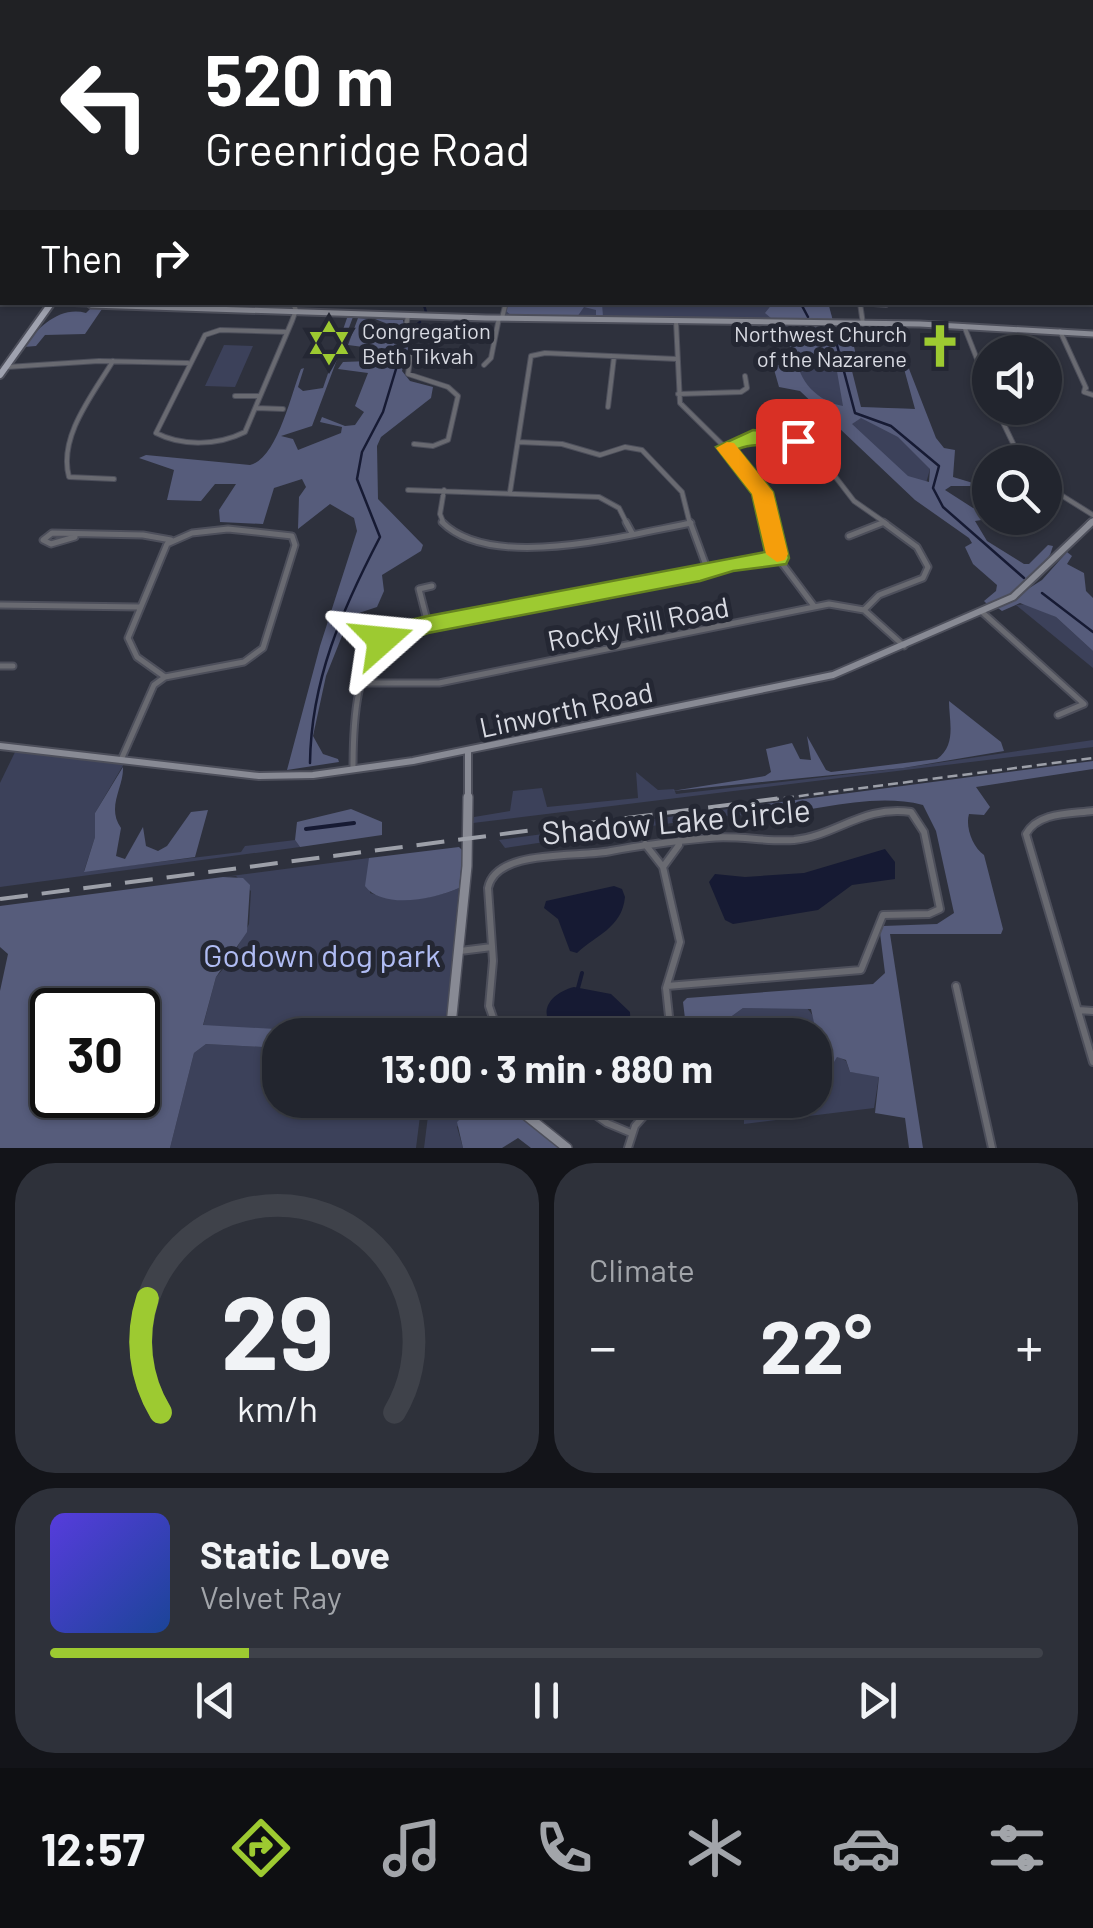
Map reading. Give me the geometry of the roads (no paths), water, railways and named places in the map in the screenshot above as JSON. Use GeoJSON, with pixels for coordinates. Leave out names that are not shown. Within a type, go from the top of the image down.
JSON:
{"type":"FeatureCollection","features":[{"type":"Feature","properties":{"kind":"main road"},"geometry":{"type":"LineString","coordinates":[[0,375],[50,305]]}},
{"type":"Feature","properties":{"kind":"main road"},"geometry":{"type":"LineString","coordinates":[[78,305],[408,316],[964,326],[1093,334]]}},
{"type":"Feature","properties":{"kind":"main road","name":"Linworth Road"},"geometry":{"type":"LineString","coordinates":[[0,746],[259,776],[353,769],[468,752],[855,668],[982,612],[1034,582],[1069,539],[1093,518]]}},
{"type":"Feature","properties":{"kind":"main road"},"geometry":{"type":"LineString","coordinates":[[452,1018],[468,866],[468,752]]}},
{"type":"Feature","properties":{"kind":"main road"},"geometry":{"type":"LineString","coordinates":[[530,1118],[567,1148]]}},
{"type":"Feature","properties":{"kind":"street"},"geometry":{"type":"LineString","coordinates":[[216,310],[219,305]]}},
{"type":"Feature","properties":{"kind":"street"},"geometry":{"type":"LineString","coordinates":[[287,332],[210,332],[201,338],[156,426],[158,435],[170,439],[229,440],[244,432],[256,408],[295,313],[293,305]]}},
{"type":"Feature","properties":{"kind":"street"},"geometry":{"type":"LineString","coordinates":[[484,365],[491,358],[505,305]]}},
{"type":"Feature","properties":{"kind":"street"},"geometry":{"type":"LineString","coordinates":[[860,305],[863,324]]}},
{"type":"Feature","properties":{"kind":"street"},"geometry":{"type":"LineString","coordinates":[[877,305],[886,306]]}},
{"type":"Feature","properties":{"kind":"street"},"geometry":{"type":"LineString","coordinates":[[408,316],[406,330],[412,342],[408,374],[418,382],[450,387],[458,396],[448,440],[433,446],[414,444]]}},
{"type":"Feature","properties":{"kind":"street"},"geometry":{"type":"LineString","coordinates":[[676,322],[678,394],[693,420],[726,447],[762,492],[778,558],[814,606]]}},
{"type":"Feature","properties":{"kind":"street"},"geometry":{"type":"LineString","coordinates":[[964,326],[972,346]]}},
{"type":"Feature","properties":{"kind":"street"},"geometry":{"type":"LineString","coordinates":[[1060,331],[1091,391]]}},
{"type":"Feature","properties":{"kind":"street"},"geometry":{"type":"LineString","coordinates":[[510,492],[530,359],[534,354],[677,359]]}},
{"type":"Feature","properties":{"kind":"street"},"geometry":{"type":"LineString","coordinates":[[608,407],[614,357]]}},
{"type":"Feature","properties":{"kind":"street"},"geometry":{"type":"LineString","coordinates":[[112,362],[75,424],[65,468],[68,477],[114,479]]}},
{"type":"Feature","properties":{"kind":"street"},"geometry":{"type":"LineString","coordinates":[[6,367],[112,362],[188,364]]}},
{"type":"Feature","properties":{"kind":"street"},"geometry":{"type":"LineString","coordinates":[[678,394],[741,392],[747,388],[745,376]]}},
{"type":"Feature","properties":{"kind":"street"},"geometry":{"type":"LineString","coordinates":[[235,396],[260,396]]}},
{"type":"Feature","properties":{"kind":"street"},"geometry":{"type":"LineString","coordinates":[[256,408],[283,409]]}},
{"type":"Feature","properties":{"kind":"street"},"geometry":{"type":"LineString","coordinates":[[726,447],[753,436],[798,441],[818,454],[853,500],[922,552],[928,567],[922,578],[879,594],[864,610],[904,646]]}},
{"type":"Feature","properties":{"kind":"street"},"geometry":{"type":"LineString","coordinates":[[518,442],[562,444],[600,455],[625,447],[642,450],[678,485],[708,571]]}},
{"type":"Feature","properties":{"kind":"street"},"geometry":{"type":"LineString","coordinates":[[408,490],[607,499],[619,508],[632,534]]}},
{"type":"Feature","properties":{"kind":"street"},"geometry":{"type":"LineString","coordinates":[[444,490],[440,519],[450,531],[475,543],[514,548],[691,523]]}},
{"type":"Feature","properties":{"kind":"street"},"geometry":{"type":"LineString","coordinates":[[1062,497],[1093,518]]}},
{"type":"Feature","properties":{"kind":"street"},"geometry":{"type":"LineString","coordinates":[[849,536],[882,524]]}},
{"type":"Feature","properties":{"kind":"street"},"geometry":{"type":"LineString","coordinates":[[75,537],[51,544],[43,540],[52,533],[171,540],[202,530],[284,533],[292,536],[295,543],[259,654],[235,665],[166,677],[146,696],[121,760]]}},
{"type":"Feature","properties":{"kind":"street"},"geometry":{"type":"LineString","coordinates":[[166,677],[131,648],[128,638],[171,540]]}},
{"type":"Feature","properties":{"kind":"street"},"geometry":{"type":"LineString","coordinates":[[353,769],[354,738],[373,652],[382,640],[397,632],[708,571],[731,563],[778,558]]}},
{"type":"Feature","properties":{"kind":"street"},"geometry":{"type":"LineString","coordinates":[[428,624],[419,589],[432,586]]}},
{"type":"Feature","properties":{"kind":"street","name":"Rocky Rill Road"},"geometry":{"type":"LineString","coordinates":[[366,683],[428,685],[814,606],[839,604],[864,610]]}},
{"type":"Feature","properties":{"kind":"street"},"geometry":{"type":"LineString","coordinates":[[0,605],[139,607]]}},
{"type":"Feature","properties":{"kind":"street"},"geometry":{"type":"LineString","coordinates":[[982,612],[1084,704],[1058,715]]}},
{"type":"Feature","properties":{"kind":"street"},"geometry":{"type":"LineString","coordinates":[[0,666],[13,666]]}},
{"type":"Feature","properties":{"kind":"street","name":"Shadow Lake Circle"},"geometry":{"type":"LineString","coordinates":[[493,1018],[489,1006],[492,947],[488,888],[490,878],[502,866],[530,858],[583,856],[645,844],[680,844],[710,838],[796,840],[876,811],[911,812],[924,832],[940,909],[929,914],[882,915],[874,930],[870,960],[862,970],[667,986]]}},
{"type":"Feature","properties":{"kind":"street"},"geometry":{"type":"LineString","coordinates":[[1093,811],[1044,818],[1028,827],[1027,841],[1093,1062]]}},
{"type":"Feature","properties":{"kind":"street"},"geometry":{"type":"LineString","coordinates":[[645,844],[663,867],[680,942],[667,986],[670,1018]]}},
{"type":"Feature","properties":{"kind":"street"},"geometry":{"type":"LineString","coordinates":[[663,867],[680,844]]}},
{"type":"Feature","properties":{"kind":"street"},"geometry":{"type":"LineString","coordinates":[[459,951],[492,947]]}},
{"type":"Feature","properties":{"kind":"street"},"geometry":{"type":"LineString","coordinates":[[956,986],[992,1148]]}},
{"type":"Feature","properties":{"kind":"street"},"geometry":{"type":"LineString","coordinates":[[1078,1010],[1093,1011]]}},
{"type":"Feature","properties":{"kind":"street"},"geometry":{"type":"LineString","coordinates":[[600,1118],[631,1133]]}},
{"type":"Feature","properties":{"kind":"street"},"geometry":{"type":"LineString","coordinates":[[628,1148],[631,1133],[641,1118]]}},
{"type":"Feature","properties":{"kind":"waterway"},"geometry":{"type":"LineString","coordinates":[[0,276],[0,289]]}},
{"type":"Feature","properties":{"kind":"waterway"},"geometry":{"type":"LineString","coordinates":[[424,305],[426,312]]}},
{"type":"Feature","properties":{"kind":"waterway"},"geometry":{"type":"LineString","coordinates":[[802,305],[808,317]]}},
{"type":"Feature","properties":{"kind":"waterway"},"geometry":{"type":"LineString","coordinates":[[410,330],[420,322]]}},
{"type":"Feature","properties":{"kind":"waterway"},"geometry":{"type":"LineString","coordinates":[[824,330],[837,345],[855,413],[891,426],[939,466],[933,488],[943,507],[1024,578]]}},
{"type":"Feature","properties":{"kind":"waterway"},"geometry":{"type":"LineString","coordinates":[[310,763],[316,703],[331,646],[380,537],[357,479],[362,452],[383,412],[406,336]]}},
{"type":"Feature","properties":{"kind":"waterway"},"geometry":{"type":"LineString","coordinates":[[1042,593],[1093,632]]}},
{"type":"Feature","properties":{"kind":"waterway"},"geometry":{"type":"LineString","coordinates":[[306,829],[354,823]]}},
{"type":"Feature","properties":{"kind":"waterway"},"geometry":{"type":"LineString","coordinates":[[578,988],[582,973]]}},
{"type":"Feature","properties":{"kind":"railway"},"geometry":{"type":"LineString","coordinates":[[769,800],[1093,758]]}},
{"type":"Feature","properties":{"kind":"railway"},"geometry":{"type":"LineString","coordinates":[[0,899],[789,797]]}},
{"type":"Feature","properties":{"kind":"place","name":"Congregation Beth Tikvah"},"geometry":{"type":"Point","coordinates":[329,343]}},
{"type":"Feature","properties":{"kind":"place","name":"Northwest Church of the Nazarene"},"geometry":{"type":"Point","coordinates":[940,346]}},
{"type":"Feature","properties":{"kind":"park label","name":"Godown dog park"},"geometry":{"type":"Point","coordinates":[322,954]}}]}
